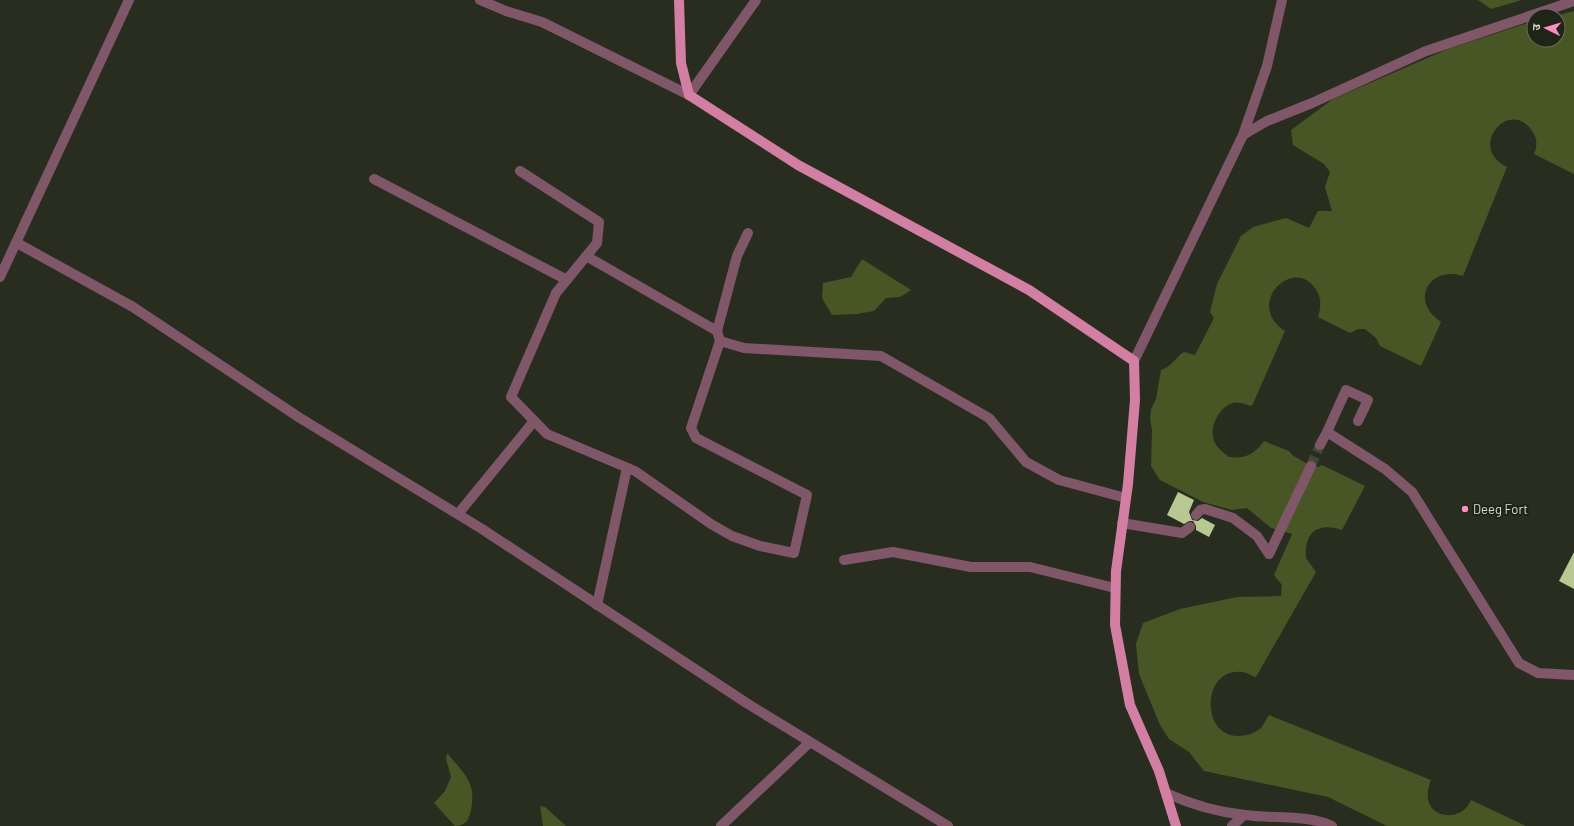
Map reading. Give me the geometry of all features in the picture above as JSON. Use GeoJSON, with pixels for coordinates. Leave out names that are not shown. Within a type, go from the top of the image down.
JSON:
{"type":"FeatureCollection","features":[{"type":"Feature","properties":{"kind":"main road"},"geometry":{"type":"LineString","coordinates":[[678,0],[681,63],[689,95],[798,165],[1030,290],[1134,361],[1135,400],[1126,498],[1116,571],[1115,625],[1130,705],[1159,771],[1176,826]]}},
{"type":"Feature","properties":{"kind":"street"},"geometry":{"type":"LineString","coordinates":[[0,277],[129,0]]}},
{"type":"Feature","properties":{"kind":"street"},"geometry":{"type":"LineString","coordinates":[[480,0],[506,11],[542,22],[689,95],[756,0]]}},
{"type":"Feature","properties":{"kind":"street"},"geometry":{"type":"LineString","coordinates":[[1134,361],[1243,135],[1267,66],[1282,0]]}},
{"type":"Feature","properties":{"kind":"street"},"geometry":{"type":"LineString","coordinates":[[1243,135],[1267,121],[1312,103],[1426,51],[1574,1]]}},
{"type":"Feature","properties":{"kind":"street"},"geometry":{"type":"LineString","coordinates":[[520,171],[599,222],[597,243],[556,293],[511,397],[547,434],[635,471],[711,524],[732,536],[760,546],[794,554],[807,495],[696,438],[691,428],[719,336],[736,256],[748,233]]}},
{"type":"Feature","properties":{"kind":"street"},"geometry":{"type":"LineString","coordinates":[[374,179],[567,280]]}},
{"type":"Feature","properties":{"kind":"street"},"geometry":{"type":"LineString","coordinates":[[17,243],[133,307],[300,418],[458,514],[748,704],[948,826]]}},
{"type":"Feature","properties":{"kind":"street"},"geometry":{"type":"LineString","coordinates":[[586,256],[719,336],[744,348],[881,356],[989,418],[1026,462],[1059,480],[1126,498]]}},
{"type":"Feature","properties":{"kind":"street"},"geometry":{"type":"LineString","coordinates":[[1320,445],[1346,390],[1368,400],[1358,421]]}},
{"type":"Feature","properties":{"kind":"street"},"geometry":{"type":"LineString","coordinates":[[458,514],[534,421]]}},
{"type":"Feature","properties":{"kind":"street"},"geometry":{"type":"LineString","coordinates":[[1327,432],[1384,469],[1412,492],[1519,663],[1538,673],[1574,675]]}},
{"type":"Feature","properties":{"kind":"street"},"geometry":{"type":"LineString","coordinates":[[597,605],[627,468]]}},
{"type":"Feature","properties":{"kind":"street"},"geometry":{"type":"LineString","coordinates":[[1196,515],[1200,510],[1205,509],[1233,518],[1257,536],[1269,554],[1310,468]]}},
{"type":"Feature","properties":{"kind":"street"},"geometry":{"type":"LineString","coordinates":[[1122,523],[1182,533],[1190,527]]}},
{"type":"Feature","properties":{"kind":"street"},"geometry":{"type":"LineString","coordinates":[[844,560],[893,552],[971,567],[1030,567],[1116,588]]}},
{"type":"Feature","properties":{"kind":"street"},"geometry":{"type":"LineString","coordinates":[[721,826],[810,742]]}},
{"type":"Feature","properties":{"kind":"street"},"geometry":{"type":"LineString","coordinates":[[1166,793],[1192,806],[1244,815],[1319,820],[1332,826]]}},
{"type":"Feature","properties":{"kind":"street"},"geometry":{"type":"LineString","coordinates":[[1232,826],[1244,815]]}},
{"type":"Feature","properties":{"kind":"shaded area"},"geometry":{"type":"Polygon","coordinates":[[[1478,0],[1522,0],[1491,9],[1478,0]]]}},
{"type":"Feature","properties":{"kind":"shaded area"},"geometry":{"type":"Polygon","coordinates":[[[1574,11],[1574,174],[1534,154],[1536,144],[1534,134],[1530,128],[1521,121],[1511,120],[1502,123],[1495,130],[1491,139],[1491,149],[1496,159],[1507,167],[1463,276],[1452,274],[1441,275],[1433,280],[1428,287],[1425,295],[1426,304],[1431,313],[1441,322],[1421,366],[1380,346],[1376,338],[1365,329],[1358,329],[1350,333],[1318,317],[1320,302],[1319,295],[1315,288],[1306,280],[1295,277],[1285,280],[1276,287],[1271,297],[1269,308],[1274,320],[1285,331],[1252,406],[1238,402],[1228,405],[1216,418],[1213,430],[1215,443],[1220,450],[1229,457],[1249,455],[1264,441],[1289,451],[1292,455],[1311,466],[1318,467],[1322,465],[1365,486],[1342,530],[1326,527],[1320,528],[1314,531],[1310,536],[1307,542],[1306,558],[1316,572],[1256,677],[1242,672],[1229,673],[1219,680],[1213,690],[1211,702],[1212,714],[1217,725],[1226,733],[1238,736],[1244,735],[1253,733],[1261,728],[1269,715],[1431,780],[1428,793],[1429,803],[1434,810],[1441,814],[1450,815],[1458,813],[1466,808],[1471,800],[1526,826],[1387,826],[1328,797],[1204,771],[1189,752],[1169,739],[1160,725],[1139,674],[1136,644],[1143,623],[1180,609],[1237,597],[1281,596],[1282,585],[1274,575],[1292,534],[1271,528],[1247,508],[1232,510],[1203,502],[1160,480],[1151,466],[1152,431],[1150,418],[1151,409],[1156,399],[1161,370],[1168,367],[1184,352],[1195,355],[1214,318],[1210,312],[1217,284],[1241,236],[1253,227],[1286,218],[1309,228],[1318,211],[1332,211],[1325,187],[1330,172],[1324,164],[1293,145],[1291,130],[1333,99],[1448,49],[1526,24],[1526,48],[1566,48],[1566,13],[1574,11]]]}},
{"type":"Feature","properties":{"kind":"shaded area"},"geometry":{"type":"Polygon","coordinates":[[[862,259],[911,290],[900,297],[886,298],[874,311],[857,314],[832,315],[822,298],[823,283],[851,277],[862,259]]]}},
{"type":"Feature","properties":{"kind":"shaded area"},"geometry":{"type":"Polygon","coordinates":[[[447,753],[464,774],[471,787],[472,803],[469,817],[465,823],[458,826],[455,826],[434,803],[445,791],[451,777],[446,759],[447,753]]]}},
{"type":"Feature","properties":{"kind":"shaded area"},"geometry":{"type":"Polygon","coordinates":[[[540,806],[545,807],[566,826],[543,826],[540,806]]]}},
{"type":"Feature","properties":{"kind":"building"},"geometry":{"type":"Polygon","coordinates":[[[1178,492],[1194,500],[1189,512],[1192,520],[1198,521],[1202,518],[1215,525],[1209,537],[1196,530],[1196,526],[1193,521],[1189,521],[1184,524],[1167,515],[1178,492]]]}},
{"type":"Feature","properties":{"kind":"building"},"geometry":{"type":"Polygon","coordinates":[[[1574,552],[1574,589],[1559,581],[1574,552]]]}},
{"type":"Feature","properties":{"kind":"tunnel"},"geometry":{"type":"LineString","coordinates":[[1311,466],[1320,445]]}},
{"type":"Feature","properties":{"kind":"place","name":"Deeg Fort"},"geometry":{"type":"Point","coordinates":[1465,509]}}]}
